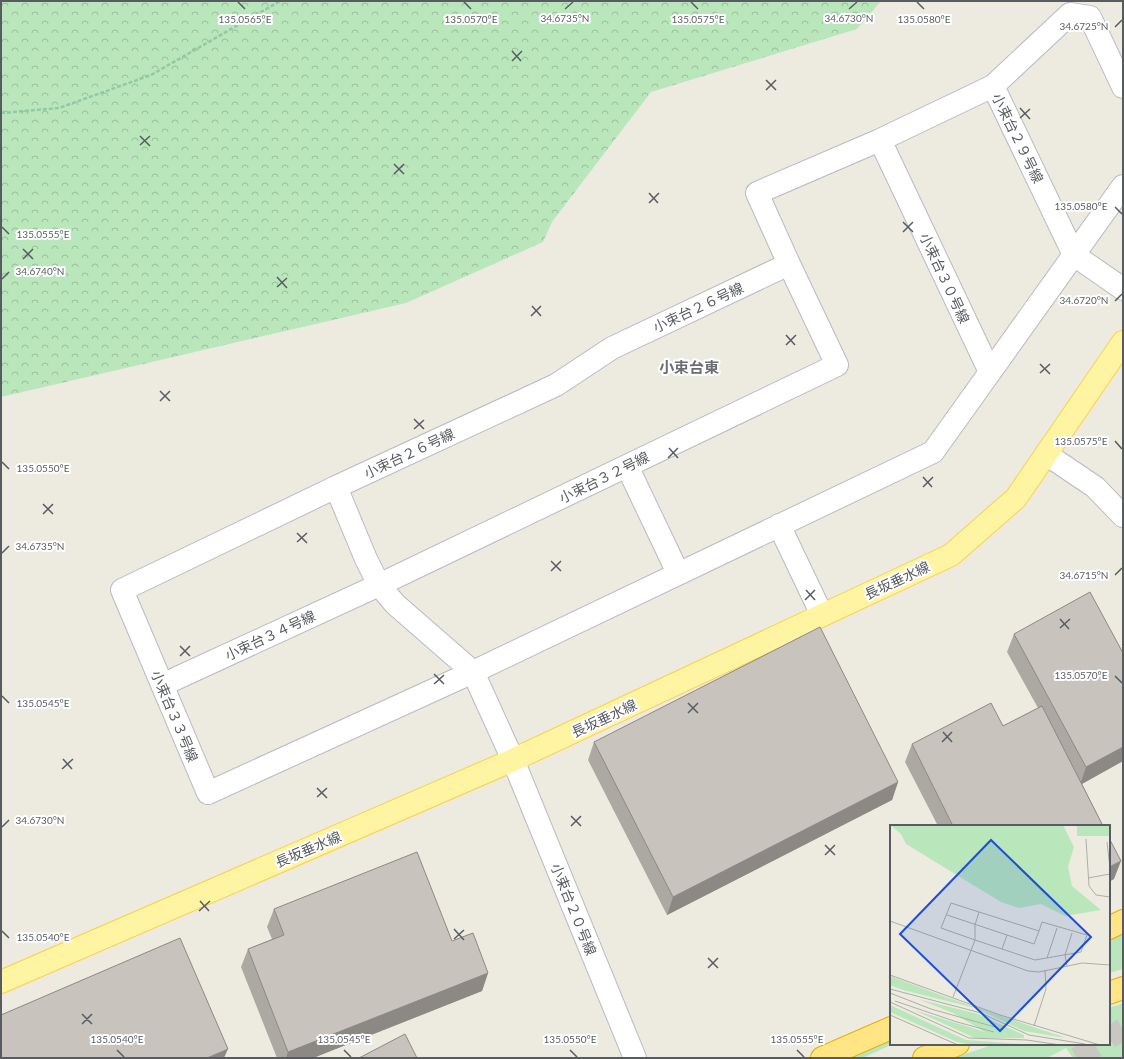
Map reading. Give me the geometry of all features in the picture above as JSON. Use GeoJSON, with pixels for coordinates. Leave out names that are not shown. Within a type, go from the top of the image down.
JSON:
{"type":"FeatureCollection","features":[{"type":"Feature","properties":{"kind":"highway"},"geometry":{"type":"LineString","coordinates":[[1110,928],[1123,921]]}},
{"type":"Feature","properties":{"kind":"highway"},"geometry":{"type":"LineString","coordinates":[[1110,993],[1123,988]]}},
{"type":"Feature","properties":{"kind":"highway"},"geometry":{"type":"LineString","coordinates":[[822,1058],[890,1028]]}},
{"type":"Feature","properties":{"kind":"highway"},"geometry":{"type":"LineString","coordinates":[[924,1058],[956,1045]]}},
{"type":"Feature","properties":{"kind":"main road","name":"長坂垂水線"},"geometry":{"type":"LineString","coordinates":[[1,982],[513,760],[951,555],[1016,498],[1123,342]]}},
{"type":"Feature","properties":{"kind":"street"},"geometry":{"type":"LineString","coordinates":[[789,264],[757,194],[880,140],[993,86],[1070,14],[1090,17],[1123,87]]}},
{"type":"Feature","properties":{"kind":"street","name":"小束台２９号線"},"geometry":{"type":"LineString","coordinates":[[993,86],[1074,255]]}},
{"type":"Feature","properties":{"kind":"street","name":"小束台３０号線"},"geometry":{"type":"LineString","coordinates":[[880,140],[990,372]]}},
{"type":"Feature","properties":{"kind":"street"},"geometry":{"type":"LineString","coordinates":[[473,672],[933,452],[1123,186]]}},
{"type":"Feature","properties":{"kind":"street"},"geometry":{"type":"LineString","coordinates":[[1074,255],[1123,289]]}},
{"type":"Feature","properties":{"kind":"street","name":"小束台３２号線"},"geometry":{"type":"LineString","coordinates":[[379,585],[837,365],[789,264]]}},
{"type":"Feature","properties":{"kind":"street","name":"小束台２６号線"},"geometry":{"type":"LineString","coordinates":[[336,487],[556,386],[612,348],[789,264]]}},
{"type":"Feature","properties":{"kind":"street"},"geometry":{"type":"LineString","coordinates":[[1046,454],[1095,487],[1123,516]]}},
{"type":"Feature","properties":{"kind":"street"},"geometry":{"type":"LineString","coordinates":[[627,466],[678,573]]}},
{"type":"Feature","properties":{"kind":"street"},"geometry":{"type":"LineString","coordinates":[[336,487],[366,559],[379,585],[395,604],[473,672],[513,760]]}},
{"type":"Feature","properties":{"kind":"street","name":"小束台３３号線"},"geometry":{"type":"LineString","coordinates":[[336,487],[122,590],[208,793],[473,672]]}},
{"type":"Feature","properties":{"kind":"street"},"geometry":{"type":"LineString","coordinates":[[778,525],[822,616]]}},
{"type":"Feature","properties":{"kind":"street","name":"小束台３４号線"},"geometry":{"type":"LineString","coordinates":[[162,685],[379,585]]}},
{"type":"Feature","properties":{"kind":"street","name":"小束台２０号線"},"geometry":{"type":"LineString","coordinates":[[513,760],[635,1058]]}},
{"type":"Feature","properties":{"kind":"path"},"geometry":{"type":"LineString","coordinates":[[1,113],[60,108],[151,75],[280,1]]}},
{"type":"Feature","properties":{"kind":"green space"},"geometry":{"type":"Polygon","coordinates":[[[1,1],[881,1],[857,29],[651,92],[552,222],[543,242],[406,303],[1,397],[1,1]]]}},
{"type":"Feature","properties":{"kind":"green space"},"geometry":{"type":"Polygon","coordinates":[[[1123,929],[1123,969],[1110,973],[1110,936],[1123,929]]]}},
{"type":"Feature","properties":{"kind":"green space"},"geometry":{"type":"Polygon","coordinates":[[[1123,1003],[1123,1058],[1073,1058],[1066,1048],[1047,1058],[953,1058],[992,1045],[1110,1045],[1110,1008],[1123,1003]]]}},
{"type":"Feature","properties":{"kind":"green space"},"geometry":{"type":"Polygon","coordinates":[[[890,1037],[891,1045],[863,1058],[845,1058],[890,1037]]]}},
{"type":"Feature","properties":{"kind":"building"},"geometry":{"type":"Polygon","coordinates":[[[1090,592],[1123,653],[1123,747],[1086,767],[1014,634],[1090,592]]]}},
{"type":"Feature","properties":{"kind":"building"},"geometry":{"type":"Polygon","coordinates":[[[820,627],[898,782],[673,897],[594,742],[820,627]]]}},
{"type":"Feature","properties":{"kind":"building"},"geometry":{"type":"Polygon","coordinates":[[[991,703],[1003,726],[1042,706],[1102,825],[952,825],[912,744],[991,703]]]}},
{"type":"Feature","properties":{"kind":"building"},"geometry":{"type":"Polygon","coordinates":[[[1110,840],[1121,861],[1110,866],[1110,840]]]}},
{"type":"Feature","properties":{"kind":"building"},"geometry":{"type":"Polygon","coordinates":[[[417,852],[452,941],[473,933],[488,973],[288,1052],[248,949],[284,935],[274,909],[417,852]]]}},
{"type":"Feature","properties":{"kind":"building"},"geometry":{"type":"Polygon","coordinates":[[[180,938],[228,1049],[207,1058],[1,1058],[1,1015],[180,938]]]}},
{"type":"Feature","properties":{"kind":"building"},"geometry":{"type":"Polygon","coordinates":[[[405,1034],[417,1058],[359,1058],[405,1034]]]}},
{"type":"Feature","properties":{"kind":"tunnel"},"geometry":{"type":"LineString","coordinates":[[1110,1037],[1123,1029]]}},
{"type":"Feature","properties":{"kind":"tunnel"},"geometry":{"type":"LineString","coordinates":[[1077,1058],[1097,1045]]}},
{"type":"Feature","properties":{"kind":"district","name":"小束台東"},"geometry":{"type":"Point","coordinates":[689,367]}}]}
